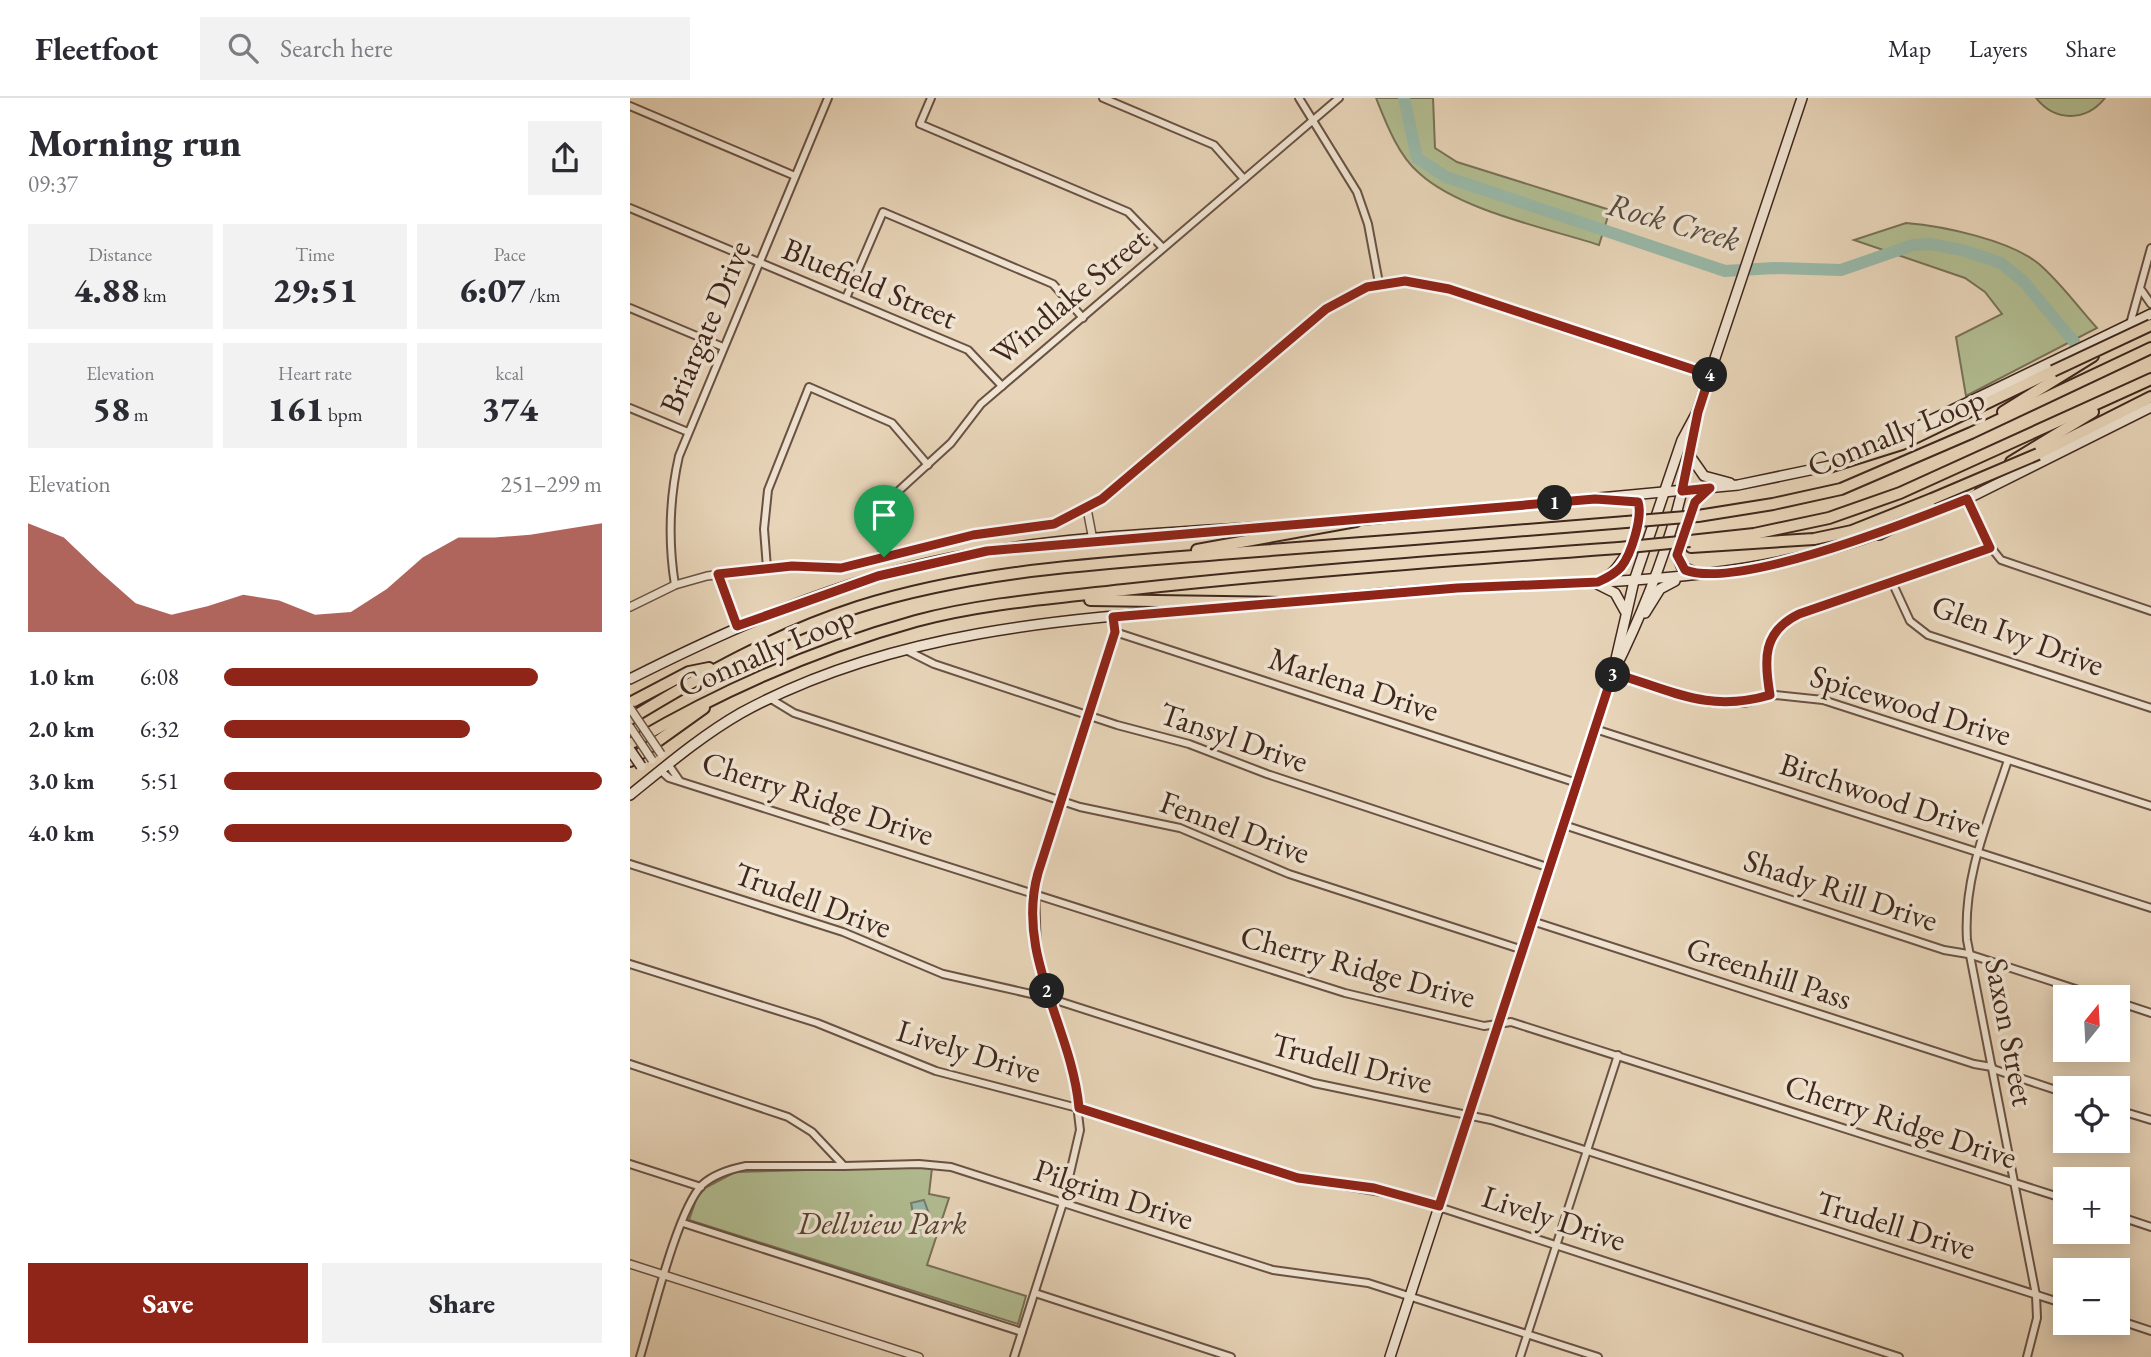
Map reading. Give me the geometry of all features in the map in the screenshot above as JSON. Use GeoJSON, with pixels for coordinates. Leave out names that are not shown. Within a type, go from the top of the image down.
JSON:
{"type":"FeatureCollection","features":[{"type":"Feature","properties":{"kind":"highway"},"geometry":{"type":"LineString","coordinates":[[1829,467],[1902,444],[2151,323]]}},
{"type":"Feature","properties":{"kind":"highway"},"geometry":{"type":"LineString","coordinates":[[1971,433],[2151,323]]}},
{"type":"Feature","properties":{"kind":"highway","name":"Connally Loop"},"geometry":{"type":"LineString","coordinates":[[630,719],[719,666],[775,638],[904,594],[1021,572],[1698,516],[1773,504],[1841,489],[1971,433],[2151,348]]}},
{"type":"Feature","properties":{"kind":"highway"},"geometry":{"type":"LineString","coordinates":[[1880,534],[1938,506],[2146,381]]}},
{"type":"Feature","properties":{"kind":"highway","name":"Connally Loop"},"geometry":{"type":"LineString","coordinates":[[630,744],[723,694],[815,655],[917,621],[1045,599],[1212,580],[1689,544],[1829,518],[1945,474],[2146,381]]}},
{"type":"Feature","properties":{"kind":"highway"},"geometry":{"type":"LineString","coordinates":[[1689,544],[1826,536],[1852,531],[2038,454],[2151,397]]}},
{"type":"Feature","properties":{"kind":"highway"},"geometry":{"type":"LineString","coordinates":[[1156,559],[1356,521]]}},
{"type":"Feature","properties":{"kind":"highway"},"geometry":{"type":"LineString","coordinates":[[1045,599],[1280,603]]}},
{"type":"Feature","properties":{"kind":"highway"},"geometry":{"type":"LineString","coordinates":[[630,706],[689,672],[719,666]]}},
{"type":"Feature","properties":{"kind":"highway"},"geometry":{"type":"LineString","coordinates":[[630,761],[723,694]]}},
{"type":"Feature","properties":{"kind":"main road"},"geometry":{"type":"LineString","coordinates":[[1640,620],[1682,491],[1698,412],[1802,98]]}},
{"type":"Feature","properties":{"kind":"main road"},"geometry":{"type":"LineString","coordinates":[[630,679],[737,626],[837,589],[924,564],[987,551],[1682,491],[1738,485],[1829,467],[2151,314]]}},
{"type":"Feature","properties":{"kind":"main road"},"geometry":{"type":"LineString","coordinates":[[632,793],[716,728],[771,699],[838,671],[905,649],[998,629],[1113,617],[1457,588],[1682,578],[1764,566],[1880,534],[1967,499],[2151,407]]}},
{"type":"Feature","properties":{"kind":"main road"},"geometry":{"type":"LineString","coordinates":[[1390,1357],[1613,673],[1634,580],[1682,440],[1698,412]]}},
{"type":"Feature","properties":{"kind":"main road"},"geometry":{"type":"LineString","coordinates":[[1690,456],[1704,476],[1738,485]]}},
{"type":"Feature","properties":{"kind":"main road"},"geometry":{"type":"LineString","coordinates":[[1709,575],[1685,570],[1677,555],[1695,502],[1710,488]]}},
{"type":"Feature","properties":{"kind":"main road"},"geometry":{"type":"LineString","coordinates":[[1595,499],[1634,500],[1640,512],[1625,561],[1610,576],[1595,582]]}},
{"type":"Feature","properties":{"kind":"main road"},"geometry":{"type":"LineString","coordinates":[[1613,673],[1640,620],[1660,589],[1682,578]]}},
{"type":"Feature","properties":{"kind":"main road"},"geometry":{"type":"LineString","coordinates":[[1595,582],[1615,593],[1626,611]]}},
{"type":"Feature","properties":{"kind":"main road"},"geometry":{"type":"LineString","coordinates":[[630,750],[641,766],[641,778],[632,793]]}},
{"type":"Feature","properties":{"kind":"street","name":"Briargate Drive"},"geometry":{"type":"LineString","coordinates":[[675,585],[669,538],[671,495],[679,456],[828,98]]}},
{"type":"Feature","properties":{"kind":"street"},"geometry":{"type":"LineString","coordinates":[[931,98],[920,124],[1128,212],[1163,248]]}},
{"type":"Feature","properties":{"kind":"street"},"geometry":{"type":"LineString","coordinates":[[1103,98],[1214,145],[1244,179]]}},
{"type":"Feature","properties":{"kind":"street"},"geometry":{"type":"LineString","coordinates":[[1299,98],[1357,192],[1368,224],[1379,283]]}},
{"type":"Feature","properties":{"kind":"street","name":"Windlake Street"},"geometry":{"type":"LineString","coordinates":[[884,557],[876,527],[881,507],[951,443],[981,404],[1339,98]]}},
{"type":"Feature","properties":{"kind":"street"},"geometry":{"type":"LineString","coordinates":[[630,106],[795,176]]}},
{"type":"Feature","properties":{"kind":"street","name":"Bluefield Street"},"geometry":{"type":"LineString","coordinates":[[630,208],[968,350],[1002,386]]}},
{"type":"Feature","properties":{"kind":"street"},"geometry":{"type":"LineString","coordinates":[[846,299],[883,212],[1053,284],[1083,318]]}},
{"type":"Feature","properties":{"kind":"street"},"geometry":{"type":"LineString","coordinates":[[2130,324],[2142,290],[2151,248]]}},
{"type":"Feature","properties":{"kind":"street"},"geometry":{"type":"LineString","coordinates":[[630,607],[675,585],[718,574],[767,568],[841,568],[973,535],[1054,524],[1087,509],[1326,309],[1355,291],[1379,283],[1405,281],[1449,289],[1710,375]]}},
{"type":"Feature","properties":{"kind":"street"},"geometry":{"type":"LineString","coordinates":[[2142,290],[2151,304]]}},
{"type":"Feature","properties":{"kind":"street"},"geometry":{"type":"LineString","coordinates":[[630,308],[723,347]]}},
{"type":"Feature","properties":{"kind":"street"},"geometry":{"type":"LineString","coordinates":[[767,568],[764,529],[768,489],[809,387],[892,424],[928,465]]}},
{"type":"Feature","properties":{"kind":"street"},"geometry":{"type":"LineString","coordinates":[[630,408],[688,432]]}},
{"type":"Feature","properties":{"kind":"street"},"geometry":{"type":"LineString","coordinates":[[1967,499],[1990,548],[2001,560],[2151,611]]}},
{"type":"Feature","properties":{"kind":"street"},"geometry":{"type":"LineString","coordinates":[[1087,509],[1093,540]]}},
{"type":"Feature","properties":{"kind":"street"},"geometry":{"type":"LineString","coordinates":[[1770,695],[1766,653],[1779,627],[1799,614],[1990,548]]}},
{"type":"Feature","properties":{"kind":"street"},"geometry":{"type":"LineString","coordinates":[[718,574],[737,626]]}},
{"type":"Feature","properties":{"kind":"street","name":"Glen Ivy Drive"},"geometry":{"type":"LineString","coordinates":[[1892,582],[1910,621],[1928,635],[2151,708]]}},
{"type":"Feature","properties":{"kind":"street"},"geometry":{"type":"LineString","coordinates":[[1014,1357],[1063,1203],[1079,1138],[1079,1108],[1072,1063],[1049,998],[1034,943],[1034,893],[1115,632],[1113,617]]}},
{"type":"Feature","properties":{"kind":"street","name":"Marlena Drive"},"geometry":{"type":"LineString","coordinates":[[1115,632],[1577,783]]}},
{"type":"Feature","properties":{"kind":"street","name":"Tansyl Drive"},"geometry":{"type":"LineString","coordinates":[[905,649],[934,664],[1088,715],[1189,744],[1267,774],[1550,867]]}},
{"type":"Feature","properties":{"kind":"street","name":"Spicewood Drive"},"geometry":{"type":"LineString","coordinates":[[1613,673],[1711,703],[1745,703],[1770,695],[1791,694],[1823,700],[2151,806]]}},
{"type":"Feature","properties":{"kind":"street","name":"Fennel Drive"},"geometry":{"type":"LineString","coordinates":[[771,699],[794,713],[1061,801],[1180,828],[1289,874],[1523,950]]}},
{"type":"Feature","properties":{"kind":"street","name":"Cherry Ridge Drive"},"geometry":{"type":"LineString","coordinates":[[630,706],[661,754],[664,767]]}},
{"type":"Feature","properties":{"kind":"street","name":"Cherry Ridge Drive"},"geometry":{"type":"LineString","coordinates":[[630,727],[652,760],[679,780],[1345,993],[1484,1026],[1511,1022],[2053,1195]]}},
{"type":"Feature","properties":{"kind":"street","name":"Birchwood Drive"},"geometry":{"type":"LineString","coordinates":[[1595,729],[2151,908]]}},
{"type":"Feature","properties":{"kind":"street","name":"Saxon Street"},"geometry":{"type":"LineString","coordinates":[[2008,760],[1968,884],[1965,913],[2036,1295],[2035,1328],[2027,1357]]}},
{"type":"Feature","properties":{"kind":"street","name":"Shady Rill Drive"},"geometry":{"type":"LineString","coordinates":[[1564,825],[1944,950],[2063,985]]}},
{"type":"Feature","properties":{"kind":"street","name":"Trudell Drive"},"geometry":{"type":"LineString","coordinates":[[630,864],[843,932],[943,974],[1049,998],[1314,1083],[1468,1116],[1586,1150],[1828,1231],[2053,1300]]}},
{"type":"Feature","properties":{"kind":"street","name":"Greenhill Pass"},"geometry":{"type":"LineString","coordinates":[[1532,921],[2053,1089]]}},
{"type":"Feature","properties":{"kind":"street","name":"Lively Drive"},"geometry":{"type":"LineString","coordinates":[[630,964],[817,1023],[936,1071],[1079,1108],[1298,1178],[1374,1188],[1439,1206],[1899,1357]]}},
{"type":"Feature","properties":{"kind":"street"},"geometry":{"type":"LineString","coordinates":[[2130,1006],[2151,1013]]}},
{"type":"Feature","properties":{"kind":"street"},"geometry":{"type":"LineString","coordinates":[[1520,1357],[1618,1055]]}},
{"type":"Feature","properties":{"kind":"street"},"geometry":{"type":"LineString","coordinates":[[630,1064],[788,1116],[812,1132],[844,1166]]}},
{"type":"Feature","properties":{"kind":"street"},"geometry":{"type":"LineString","coordinates":[[2130,1114],[2151,1120]]}},
{"type":"Feature","properties":{"kind":"street"},"geometry":{"type":"LineString","coordinates":[[630,1164],[701,1187],[682,1223],[640,1357]]}},
{"type":"Feature","properties":{"kind":"street","name":"Pilgrim Drive"},"geometry":{"type":"LineString","coordinates":[[701,1187],[718,1174],[746,1166],[919,1164],[951,1167],[1273,1270],[1368,1283],[1598,1357]]}},
{"type":"Feature","properties":{"kind":"street"},"geometry":{"type":"LineString","coordinates":[[2130,1220],[2151,1227]]}},
{"type":"Feature","properties":{"kind":"street"},"geometry":{"type":"LineString","coordinates":[[682,1223],[1022,1332]]}},
{"type":"Feature","properties":{"kind":"street"},"geometry":{"type":"LineString","coordinates":[[630,1264],[919,1357]]}},
{"type":"Feature","properties":{"kind":"street"},"geometry":{"type":"LineString","coordinates":[[1035,1293],[1231,1357]]}},
{"type":"Feature","properties":{"kind":"street"},"geometry":{"type":"LineString","coordinates":[[2130,1324],[2151,1331]]}},
{"type":"Feature","properties":{"kind":"green space"},"geometry":{"type":"Polygon","coordinates":[[[1376,98],[1433,98],[1435,148],[1457,162],[1610,210],[1599,245],[1504,217],[1436,186],[1419,173],[1405,157],[1393,138],[1376,98]]]}},
{"type":"Feature","properties":{"kind":"green space"},"geometry":{"type":"Polygon","coordinates":[[[2036,98],[2105,98],[2089,111],[2071,116],[2052,111],[2036,98]]]}},
{"type":"Feature","properties":{"kind":"green space"},"geometry":{"type":"Polygon","coordinates":[[[1906,223],[1976,236],[2026,255],[2054,279],[2097,328],[1966,396],[1956,337],[2002,314],[1985,292],[1965,278],[1854,240],[1906,223]]]}},
{"type":"Feature","properties":{"kind":"green space","name":"Dellview Park"},"geometry":{"type":"Polygon","coordinates":[[[932,1168],[929,1194],[949,1198],[927,1265],[1026,1296],[1018,1324],[689,1220],[697,1197],[705,1188],[735,1172],[932,1168]]]}},
{"type":"Feature","properties":{"kind":"shaded area"},"geometry":{"type":"Polygon","coordinates":[[[924,1200],[934,1228],[917,1235],[911,1203],[924,1200]]]}},
{"type":"Feature","properties":{"kind":"waterway","name":"Rock Creek"},"geometry":{"type":"LineString","coordinates":[[1404,98],[1417,158],[1446,177],[1725,271],[1774,268],[1841,270],[1913,245],[1930,244],[1962,250],[2001,263],[2024,282],[2075,343]]}},
{"type":"Feature","properties":{"kind":"route"},"geometry":{"type":"LineString","coordinates":[[1405,281],[1449,289],[1710,375],[1698,412],[1682,491],[1710,488],[1695,502],[1677,555],[1685,570],[1709,575],[1764,566],[1880,534],[1967,499],[1990,548],[1799,614],[1784,622],[1774,632],[1766,653],[1765,669],[1770,695],[1745,703],[1711,703],[1613,673],[1439,1206],[1374,1188],[1298,1178],[1079,1108],[1077,1082],[1070,1054],[1039,968],[1034,943],[1033,910],[1038,873],[1115,632],[1113,617],[1457,588],[1598,582],[1618,570],[1625,561],[1640,512],[1638,502],[1595,499],[987,551],[878,576],[737,626],[718,574],[792,566],[841,568],[884,557],[944,541],[1054,524],[1072,517],[1102,499],[1326,309],[1355,291],[1379,283],[1405,281]]}}]}
